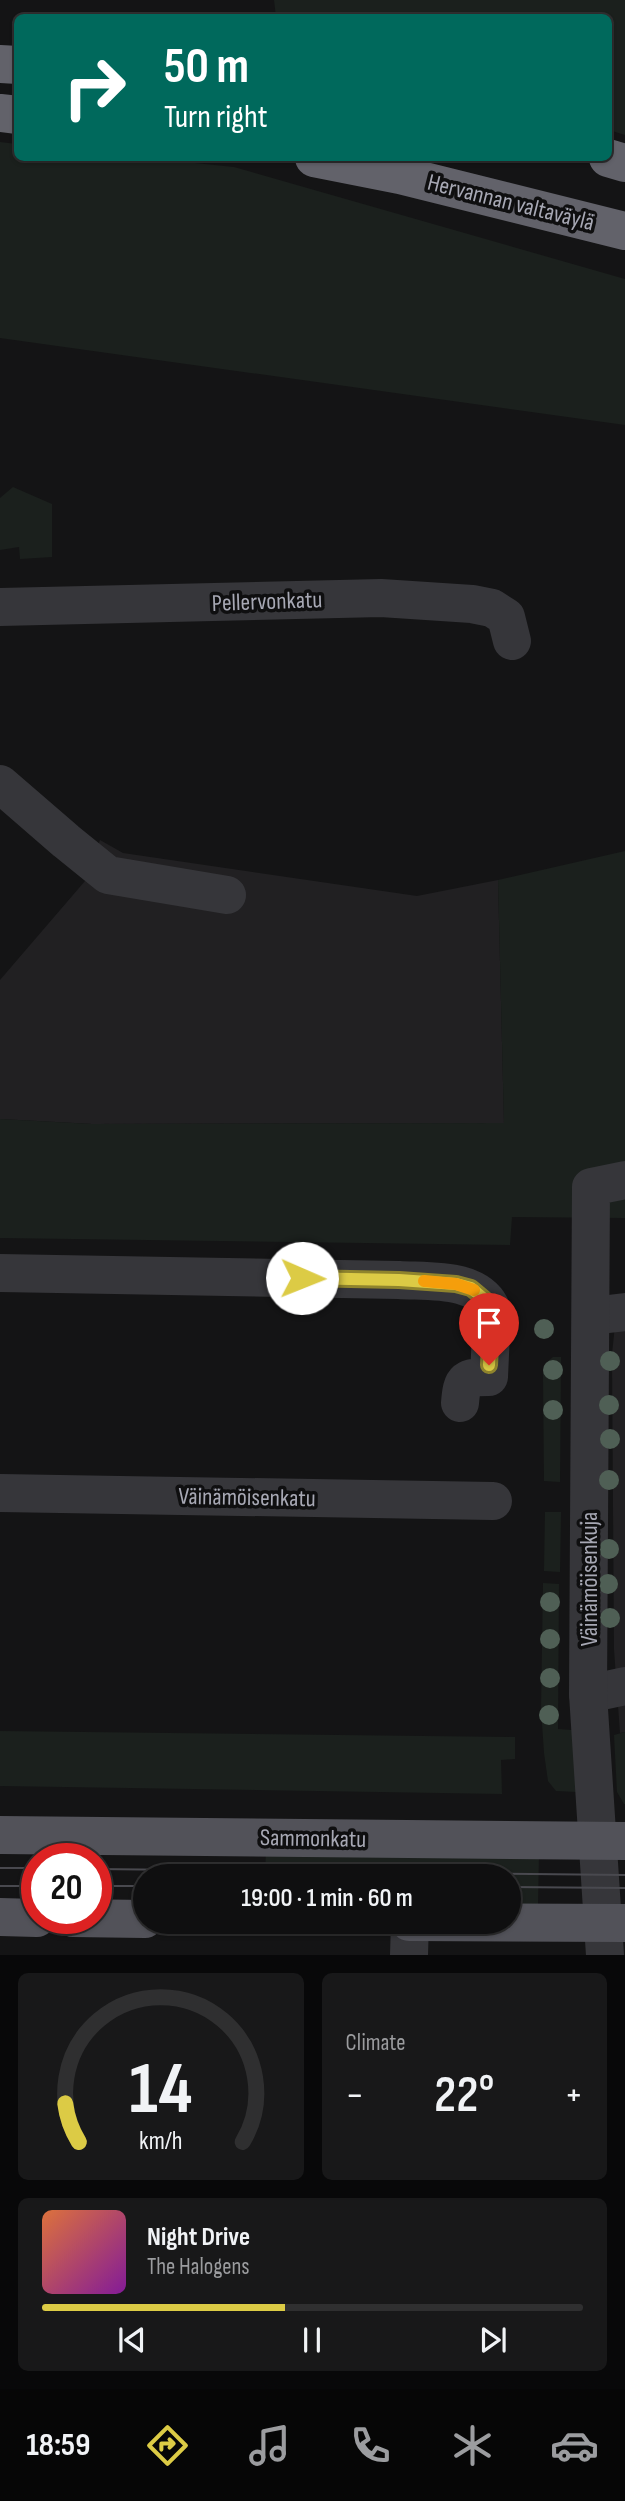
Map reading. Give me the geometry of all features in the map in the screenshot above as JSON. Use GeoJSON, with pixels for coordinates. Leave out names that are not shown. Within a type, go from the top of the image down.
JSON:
{"type":"FeatureCollection","features":[{"type":"Feature","properties":{"kind":"highway","name":"Hervannan valtaväylä"},"geometry":{"type":"LineString","coordinates":[[330,161],[400,174],[625,231]]}},
{"type":"Feature","properties":{"kind":"main road","name":"Sammonkatu"},"geometry":{"type":"LineString","coordinates":[[0,1835],[611,1841]]}},
{"type":"Feature","properties":{"kind":"main road"},"geometry":{"type":"LineString","coordinates":[[0,1917],[21,1918]]}},
{"type":"Feature","properties":{"kind":"main road"},"geometry":{"type":"LineString","coordinates":[[112,1919],[133,1919]]}},
{"type":"Feature","properties":{"kind":"main road"},"geometry":{"type":"LineString","coordinates":[[521,1922],[608,1922]]}},
{"type":"Feature","properties":{"kind":"street","name":"Pellervonkatu"},"geometry":{"type":"LineString","coordinates":[[0,607],[381,598],[446,602],[492,607],[506,617],[512,641]]}},
{"type":"Feature","properties":{"kind":"street"},"geometry":{"type":"LineString","coordinates":[[0,783],[66,842],[108,874],[227,895]]}},
{"type":"Feature","properties":{"kind":"street","name":"Väinämöisenkuja"},"geometry":{"type":"LineString","coordinates":[[608,1183],[590,1269],[608,1314],[588,1694],[611,1841],[608,1922]]}},
{"type":"Feature","properties":{"kind":"street"},"geometry":{"type":"LineString","coordinates":[[0,1273],[399,1280],[471,1288],[489,1303],[492,1310],[489,1377],[471,1377],[466,1380],[461,1387],[460,1403]]}},
{"type":"Feature","properties":{"kind":"street","name":"Väinämöisenkatu"},"geometry":{"type":"LineString","coordinates":[[0,1493],[493,1501]]}},
{"type":"Feature","properties":{"kind":"street"},"geometry":{"type":"LineString","coordinates":[[588,1694],[625,1686]]}},
{"type":"Feature","properties":{"kind":"street"},"geometry":{"type":"LineString","coordinates":[[409,1955],[410,1934]]}},
{"type":"Feature","properties":{"kind":"shaded area"},"geometry":{"type":"Polygon","coordinates":[[[274,0],[625,0],[625,135],[612,131],[612,14],[276,14],[274,0]]]}},
{"type":"Feature","properties":{"kind":"shaded area"},"geometry":{"type":"Polygon","coordinates":[[[0,142],[14,144],[14,161],[175,161],[234,167],[625,279],[625,425],[0,338],[0,142]]]}},
{"type":"Feature","properties":{"kind":"shaded area"},"geometry":{"type":"Polygon","coordinates":[[[13,487],[52,504],[52,557],[20,559],[19,547],[0,550],[0,498],[13,487]]]}},
{"type":"Feature","properties":{"kind":"shaded area"},"geometry":{"type":"Polygon","coordinates":[[[100,840],[123,853],[417,896],[498,880],[504,1123],[92,1124],[0,1119],[0,980],[85,881],[100,840]]]}},
{"type":"Feature","properties":{"kind":"shaded area"},"geometry":{"type":"Polygon","coordinates":[[[625,851],[625,1218],[512,1217],[510,1245],[0,1238],[0,1119],[92,1124],[504,1123],[498,880],[625,851]]]}},
{"type":"Feature","properties":{"kind":"shaded area"},"geometry":{"type":"Polygon","coordinates":[[[625,1296],[625,1732],[620,1733],[614,1649],[612,1354],[618,1297],[625,1296]]]}},
{"type":"Feature","properties":{"kind":"shaded area"},"geometry":{"type":"Polygon","coordinates":[[[553,1357],[561,1357],[560,1482],[544,1481],[543,1372],[546,1363],[553,1357]]]}},
{"type":"Feature","properties":{"kind":"shaded area"},"geometry":{"type":"Polygon","coordinates":[[[545,1512],[561,1512],[560,1572],[544,1571],[545,1512]]]}},
{"type":"Feature","properties":{"kind":"shaded area"},"geometry":{"type":"Polygon","coordinates":[[[543,1583],[559,1584],[558,1729],[572,1730],[577,1792],[556,1791],[548,1781],[541,1709],[543,1583]]]}},
{"type":"Feature","properties":{"kind":"shaded area"},"geometry":{"type":"Polygon","coordinates":[[[0,1731],[515,1737],[515,1759],[501,1760],[502,1794],[0,1786],[0,1731]]]}},
{"type":"Feature","properties":{"kind":"shaded area"},"geometry":{"type":"Polygon","coordinates":[[[625,1732],[624,1804],[617,1792],[614,1735],[625,1732]]]}},
{"type":"Feature","properties":{"kind":"shaded area"},"geometry":{"type":"Polygon","coordinates":[[[266,1849],[539,1854],[538,1906],[521,1906],[521,1864],[265,1864],[266,1849]]]}},
{"type":"Feature","properties":{"kind":"tram line"},"geometry":{"type":"LineString","coordinates":[[0,1868],[21,1868]]}},
{"type":"Feature","properties":{"kind":"tram line"},"geometry":{"type":"LineString","coordinates":[[112,1869],[625,1875]]}},
{"type":"Feature","properties":{"kind":"tram line"},"geometry":{"type":"LineString","coordinates":[[0,1886],[21,1886]]}},
{"type":"Feature","properties":{"kind":"tram line"},"geometry":{"type":"LineString","coordinates":[[112,1886],[133,1886]]}},
{"type":"Feature","properties":{"kind":"tram line"},"geometry":{"type":"LineString","coordinates":[[521,1887],[625,1888]]}},
{"type":"Feature","properties":{"kind":"slow traffic"},"geometry":{"type":"LineString","coordinates":[[424,1281],[456,1284],[474,1290]]}},
{"type":"Feature","properties":{"kind":"route"},"geometry":{"type":"LineString","coordinates":[[302,1278],[399,1280],[456,1284],[471,1288],[484,1297],[492,1310],[489,1365]]}}]}
